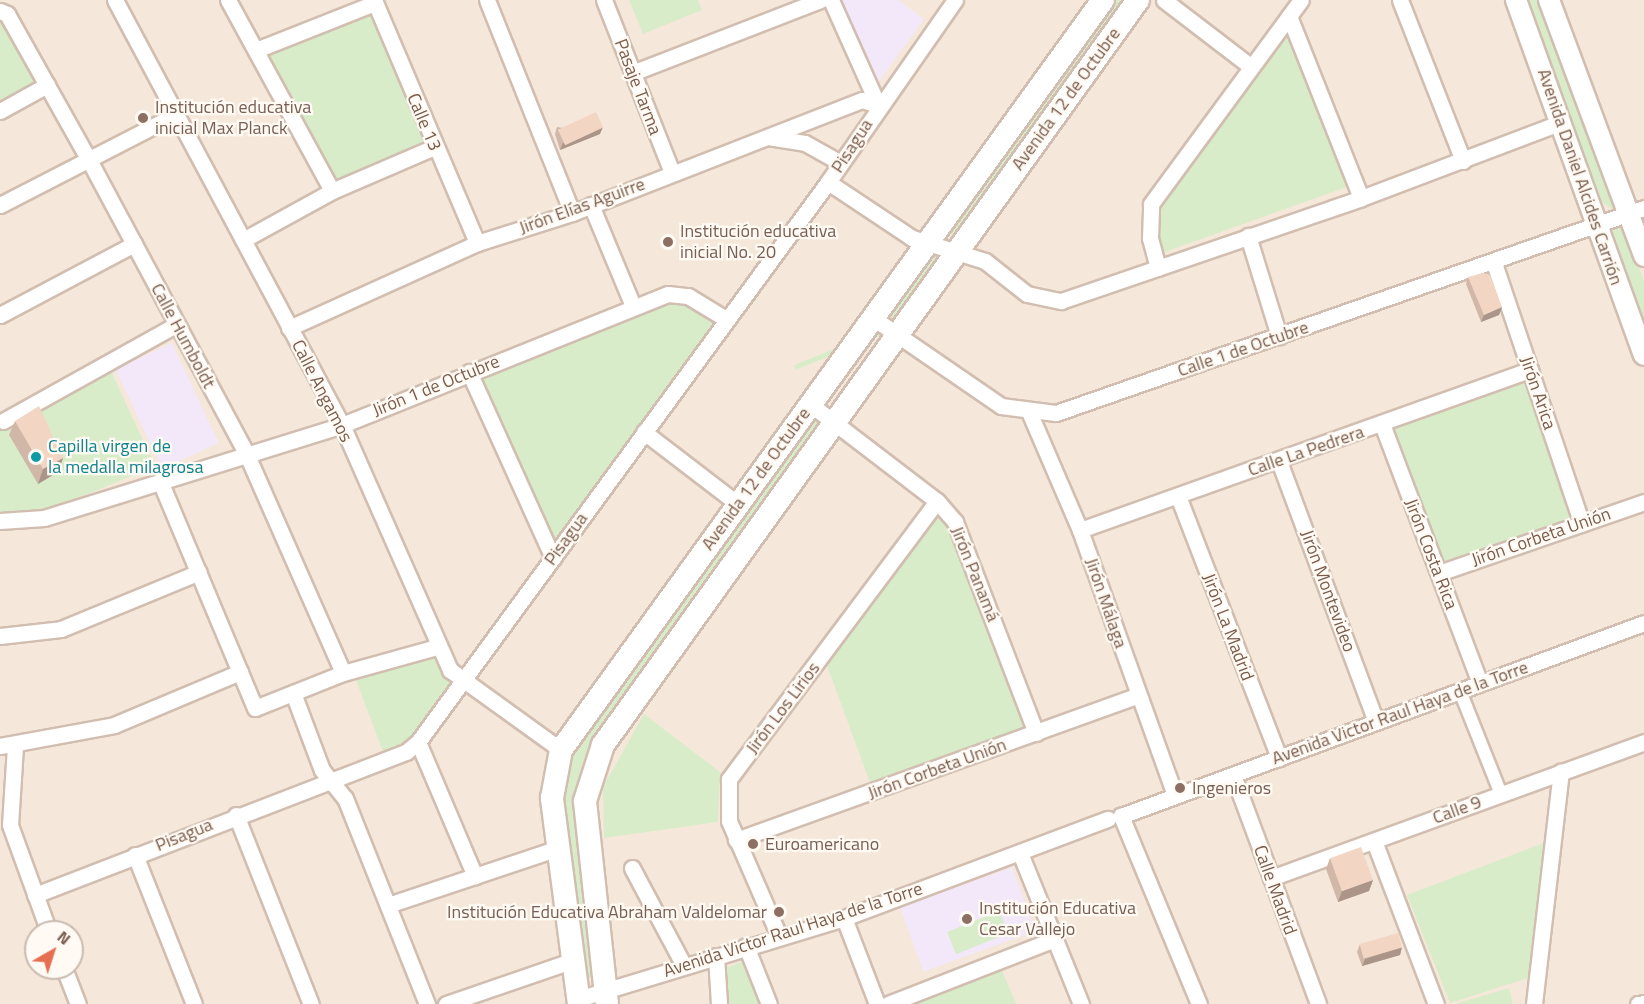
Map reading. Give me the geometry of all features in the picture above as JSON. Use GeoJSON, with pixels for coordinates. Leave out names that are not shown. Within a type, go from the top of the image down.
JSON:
{"type":"FeatureCollection","features":[{"type":"Feature","properties":{"kind":"main road","name":"Avenida 12 de Octubre"},"geometry":{"type":"LineString","coordinates":[[579,1001],[558,848],[552,781],[561,750],[1103,0]]}},
{"type":"Feature","properties":{"kind":"main road","name":"Avenida 12 de Octubre"},"geometry":{"type":"LineString","coordinates":[[606,997],[585,818],[590,770],[631,704],[1138,0]]}},
{"type":"Feature","properties":{"kind":"street","name":"Calle Angamos"},"geometry":{"type":"LineString","coordinates":[[115,0],[342,425],[437,646],[450,670],[561,750]]}},
{"type":"Feature","properties":{"kind":"street"},"geometry":{"type":"LineString","coordinates":[[228,0],[332,191]]}},
{"type":"Feature","properties":{"kind":"street"},"geometry":{"type":"LineString","coordinates":[[487,0],[572,213]]}},
{"type":"Feature","properties":{"kind":"street","name":"Pasaje Tarma"},"geometry":{"type":"LineString","coordinates":[[604,0],[672,173]]}},
{"type":"Feature","properties":{"kind":"street"},"geometry":{"type":"LineString","coordinates":[[632,73],[820,0]]}},
{"type":"Feature","properties":{"kind":"street"},"geometry":{"type":"LineString","coordinates":[[831,0],[878,105]]}},
{"type":"Feature","properties":{"kind":"street","name":"Pisagua"},"geometry":{"type":"LineString","coordinates":[[35,896],[236,815],[406,752],[417,742],[828,182],[878,105],[955,0]]}},
{"type":"Feature","properties":{"kind":"street"},"geometry":{"type":"LineString","coordinates":[[1164,0],[1250,66]]}},
{"type":"Feature","properties":{"kind":"street"},"geometry":{"type":"LineString","coordinates":[[1158,268],[1150,238],[1151,204],[1300,0]]}},
{"type":"Feature","properties":{"kind":"street"},"geometry":{"type":"LineString","coordinates":[[1401,0],[1463,161]]}},
{"type":"Feature","properties":{"kind":"street","name":"Avenida Daniel Alcides Carrión"},"geometry":{"type":"LineString","coordinates":[[1516,0],[1562,122],[1597,227],[1644,355]]}},
{"type":"Feature","properties":{"kind":"street","name":"Avenida Daniel Alcides Carrión"},"geometry":{"type":"LineString","coordinates":[[1549,0],[1637,211],[1644,256]]}},
{"type":"Feature","properties":{"kind":"street"},"geometry":{"type":"LineString","coordinates":[[256,50],[374,1]]}},
{"type":"Feature","properties":{"kind":"street","name":"Calle 13"},"geometry":{"type":"LineString","coordinates":[[374,1],[434,147],[477,243]]}},
{"type":"Feature","properties":{"kind":"street","name":"Calle Humboldt"},"geometry":{"type":"LineString","coordinates":[[0,11],[47,85],[89,160],[247,455],[343,674]]}},
{"type":"Feature","properties":{"kind":"street"},"geometry":{"type":"LineString","coordinates":[[1289,16],[1361,198]]}},
{"type":"Feature","properties":{"kind":"street"},"geometry":{"type":"LineString","coordinates":[[0,111],[47,85]]}},
{"type":"Feature","properties":{"kind":"street","name":"Jirón Elías Aguirre"},"geometry":{"type":"LineString","coordinates":[[289,328],[477,243],[572,213],[862,100],[878,105]]}},
{"type":"Feature","properties":{"kind":"street"},"geometry":{"type":"LineString","coordinates":[[0,205],[175,115]]}},
{"type":"Feature","properties":{"kind":"street"},"geometry":{"type":"LineString","coordinates":[[828,182],[901,232],[985,261],[1043,301],[1061,301],[1361,198],[1562,122]]}},
{"type":"Feature","properties":{"kind":"street"},"geometry":{"type":"LineString","coordinates":[[768,137],[805,143],[841,163]]}},
{"type":"Feature","properties":{"kind":"street"},"geometry":{"type":"LineString","coordinates":[[243,240],[332,191],[434,147]]}},
{"type":"Feature","properties":{"kind":"street"},"geometry":{"type":"LineString","coordinates":[[591,205],[633,306]]}},
{"type":"Feature","properties":{"kind":"street","name":"Calle 1 de Octubre"},"geometry":{"type":"LineString","coordinates":[[873,318],[985,396],[1030,414],[1080,407],[1597,227],[1637,211]]}},
{"type":"Feature","properties":{"kind":"street"},"geometry":{"type":"LineString","coordinates":[[1248,236],[1279,336]]}},
{"type":"Feature","properties":{"kind":"street"},"geometry":{"type":"LineString","coordinates":[[0,315],[134,244]]}},
{"type":"Feature","properties":{"kind":"street","name":"Jirón Arica"},"geometry":{"type":"LineString","coordinates":[[1494,263],[1582,524]]}},
{"type":"Feature","properties":{"kind":"street","name":"Jirón 1 de Octubre"},"geometry":{"type":"LineString","coordinates":[[0,521],[44,518],[342,425],[633,306],[668,294],[688,296],[726,319]]}},
{"type":"Feature","properties":{"kind":"street"},"geometry":{"type":"LineString","coordinates":[[3,421],[177,324]]}},
{"type":"Feature","properties":{"kind":"street","name":"Calle La Pedrera"},"geometry":{"type":"LineString","coordinates":[[1080,530],[1530,370]]}},
{"type":"Feature","properties":{"kind":"street"},"geometry":{"type":"LineString","coordinates":[[469,372],[553,558]]}},
{"type":"Feature","properties":{"kind":"street","name":"Jirón Panamá"},"geometry":{"type":"LineString","coordinates":[[810,404],[937,501],[965,541],[1036,733]]}},
{"type":"Feature","properties":{"kind":"street","name":"Jirón Málaga"},"geometry":{"type":"LineString","coordinates":[[1030,414],[1080,530],[1175,796]]}},
{"type":"Feature","properties":{"kind":"street","name":"Jirón Costa Rica"},"geometry":{"type":"LineString","coordinates":[[1382,424],[1480,683]]}},
{"type":"Feature","properties":{"kind":"street"},"geometry":{"type":"LineString","coordinates":[[644,432],[738,504]]}},
{"type":"Feature","properties":{"kind":"street","name":"Jirón Montevideo"},"geometry":{"type":"LineString","coordinates":[[1279,460],[1376,722]]}},
{"type":"Feature","properties":{"kind":"street"},"geometry":{"type":"LineString","coordinates":[[160,481],[257,708],[343,674],[437,646]]}},
{"type":"Feature","properties":{"kind":"street","name":"Jirón La Madrid"},"geometry":{"type":"LineString","coordinates":[[1178,496],[1279,758]]}},
{"type":"Feature","properties":{"kind":"street","name":"Jirón Los Lirios"},"geometry":{"type":"LineString","coordinates":[[779,936],[736,840],[726,808],[729,779],[937,501]]}},
{"type":"Feature","properties":{"kind":"street","name":"Jirón Corbeta Unión"},"geometry":{"type":"LineString","coordinates":[[1438,573],[1644,502]]}},
{"type":"Feature","properties":{"kind":"street"},"geometry":{"type":"LineString","coordinates":[[0,636],[61,629],[199,572]]}},
{"type":"Feature","properties":{"kind":"street","name":"Avenida Victor Raul Haya de la Torre"},"geometry":{"type":"LineString","coordinates":[[579,1001],[606,997],[684,966],[844,918],[1644,623]]}},
{"type":"Feature","properties":{"kind":"street"},"geometry":{"type":"LineString","coordinates":[[45,920],[10,825],[7,746],[85,734],[139,717],[240,672]]}},
{"type":"Feature","properties":{"kind":"street"},"geometry":{"type":"LineString","coordinates":[[1460,691],[1501,794]]}},
{"type":"Feature","properties":{"kind":"street"},"geometry":{"type":"LineString","coordinates":[[293,693],[322,770],[345,798],[427,1004]]}},
{"type":"Feature","properties":{"kind":"street","name":"Jirón Corbeta Unión"},"geometry":{"type":"LineString","coordinates":[[736,840],[1138,695]]}},
{"type":"Feature","properties":{"kind":"street"},"geometry":{"type":"LineString","coordinates":[[417,742],[475,876]]}},
{"type":"Feature","properties":{"kind":"street","name":"Calle 9"},"geometry":{"type":"LineString","coordinates":[[1270,878],[1644,742]]}},
{"type":"Feature","properties":{"kind":"street"},"geometry":{"type":"LineString","coordinates":[[1534,1004],[1562,772]]}},
{"type":"Feature","properties":{"kind":"street","name":"Calle Madrid"},"geometry":{"type":"LineString","coordinates":[[1233,775],[1318,1004]]}},
{"type":"Feature","properties":{"kind":"street"},"geometry":{"type":"LineString","coordinates":[[236,815],[311,1004]]}},
{"type":"Feature","properties":{"kind":"street"},"geometry":{"type":"LineString","coordinates":[[1115,817],[1199,1004]]}},
{"type":"Feature","properties":{"kind":"street"},"geometry":{"type":"LineString","coordinates":[[1374,841],[1436,1004]]}},
{"type":"Feature","properties":{"kind":"street"},"geometry":{"type":"LineString","coordinates":[[388,905],[558,848]]}},
{"type":"Feature","properties":{"kind":"street"},"geometry":{"type":"LineString","coordinates":[[1020,853],[1081,1004]]}},
{"type":"Feature","properties":{"kind":"street"},"geometry":{"type":"LineString","coordinates":[[135,855],[194,1004]]}},
{"type":"Feature","properties":{"kind":"street"},"geometry":{"type":"LineString","coordinates":[[632,868],[684,966]]}},
{"type":"Feature","properties":{"kind":"street"},"geometry":{"type":"LineString","coordinates":[[844,918],[877,1004]]}},
{"type":"Feature","properties":{"kind":"street"},"geometry":{"type":"LineString","coordinates":[[888,1004],[1055,939]]}},
{"type":"Feature","properties":{"kind":"street"},"geometry":{"type":"LineString","coordinates":[[746,946],[769,1004]]}},
{"type":"Feature","properties":{"kind":"street"},"geometry":{"type":"LineString","coordinates":[[716,956],[719,1004]]}},
{"type":"Feature","properties":{"kind":"street"},"geometry":{"type":"LineString","coordinates":[[446,1004],[574,960]]}},
{"type":"Feature","properties":{"kind":"street"},"geometry":{"type":"LineString","coordinates":[[69,980],[78,1004]]}},
{"type":"Feature","properties":{"kind":"street"},"geometry":{"type":"LineString","coordinates":[[1638,1004],[1644,1003]]}},
{"type":"Feature","properties":{"kind":"shaded area"},"geometry":{"type":"Polygon","coordinates":[[[0,0],[1644,0],[1644,1004],[0,1004],[0,0]]]}},
{"type":"Feature","properties":{"kind":"shaded area"},"geometry":{"type":"Polygon","coordinates":[[[842,0],[898,0],[924,19],[877,84],[842,0]]]}},
{"type":"Feature","properties":{"kind":"shaded area"},"geometry":{"type":"Polygon","coordinates":[[[172,343],[218,443],[162,469],[116,369],[172,343]]]}},
{"type":"Feature","properties":{"kind":"shaded area","name":"Institución Educativa Cesar Vallejo"},"geometry":{"type":"Polygon","coordinates":[[[1012,867],[1035,931],[923,972],[900,908],[1012,867]]]}},
{"type":"Feature","properties":{"kind":"green space"},"geometry":{"type":"Polygon","coordinates":[[[629,0],[698,0],[702,10],[643,34],[629,0]]]}},
{"type":"Feature","properties":{"kind":"green space"},"geometry":{"type":"Polygon","coordinates":[[[1117,0],[1125,0],[952,236],[950,231],[1117,0]]]}},
{"type":"Feature","properties":{"kind":"green space"},"geometry":{"type":"Polygon","coordinates":[[[1525,0],[1540,0],[1616,202],[1613,209],[1603,203],[1525,0]]]}},
{"type":"Feature","properties":{"kind":"green space"},"geometry":{"type":"Polygon","coordinates":[[[371,11],[427,143],[325,186],[269,54],[371,11]]]}},
{"type":"Feature","properties":{"kind":"green space"},"geometry":{"type":"Polygon","coordinates":[[[0,18],[39,82],[0,105],[0,18]]]}},
{"type":"Feature","properties":{"kind":"green space"},"geometry":{"type":"Polygon","coordinates":[[[1287,30],[1352,185],[1165,252],[1158,249],[1155,211],[1160,200],[1287,30]]]}},
{"type":"Feature","properties":{"kind":"green space"},"geometry":{"type":"Polygon","coordinates":[[[1618,226],[1626,230],[1644,282],[1644,321],[1613,232],[1618,226]]]}},
{"type":"Feature","properties":{"kind":"green space"},"geometry":{"type":"Polygon","coordinates":[[[933,253],[940,258],[894,321],[888,321],[933,253]]]}},
{"type":"Feature","properties":{"kind":"green space"},"geometry":{"type":"Polygon","coordinates":[[[667,299],[686,300],[712,315],[714,326],[557,539],[550,540],[477,375],[667,299]]]}},
{"type":"Feature","properties":{"kind":"green space"},"geometry":{"type":"Polygon","coordinates":[[[881,330],[883,335],[796,370],[794,365],[881,330]]]}},
{"type":"Feature","properties":{"kind":"green space"},"geometry":{"type":"Polygon","coordinates":[[[109,367],[155,466],[42,513],[0,517],[0,410],[9,425],[109,367]]]}},
{"type":"Feature","properties":{"kind":"green space"},"geometry":{"type":"Polygon","coordinates":[[[1525,377],[1573,517],[1436,564],[1388,424],[1525,377]]]}},
{"type":"Feature","properties":{"kind":"green space"},"geometry":{"type":"Polygon","coordinates":[[[814,417],[820,422],[594,738],[581,767],[575,831],[595,974],[587,980],[559,803],[564,762],[814,417]]]}},
{"type":"Feature","properties":{"kind":"green space"},"geometry":{"type":"Polygon","coordinates":[[[938,516],[946,523],[1027,728],[872,788],[826,663],[938,516]]]}},
{"type":"Feature","properties":{"kind":"green space"},"geometry":{"type":"Polygon","coordinates":[[[434,655],[458,684],[406,743],[383,752],[356,680],[434,655]]]}},
{"type":"Feature","properties":{"kind":"green space"},"geometry":{"type":"Polygon","coordinates":[[[644,714],[720,772],[718,822],[604,838],[603,787],[644,714]]]}},
{"type":"Feature","properties":{"kind":"green space"},"geometry":{"type":"Polygon","coordinates":[[[1546,842],[1535,976],[1450,1003],[1407,895],[1546,842]]]}},
{"type":"Feature","properties":{"kind":"green space"},"geometry":{"type":"Polygon","coordinates":[[[999,911],[1008,933],[956,954],[947,932],[999,911]]]}},
{"type":"Feature","properties":{"kind":"green space"},"geometry":{"type":"Polygon","coordinates":[[[747,960],[763,1004],[729,1004],[726,968],[747,960]]]}},
{"type":"Feature","properties":{"kind":"green space"},"geometry":{"type":"Polygon","coordinates":[[[1001,968],[1016,1004],[907,1004],[1001,968]]]}},
{"type":"Feature","properties":{"kind":"green space"},"geometry":{"type":"Polygon","coordinates":[[[1509,988],[1513,1004],[1458,1004],[1458,1003],[1509,988]]]}},
{"type":"Feature","properties":{"kind":"building"},"geometry":{"type":"Polygon","coordinates":[[[596,112],[603,127],[565,145],[558,130],[596,112]]]}},
{"type":"Feature","properties":{"kind":"building"},"geometry":{"type":"Polygon","coordinates":[[[1483,273],[1490,275],[1502,307],[1484,315],[1468,277],[1483,273]]]}},
{"type":"Feature","properties":{"kind":"building"},"geometry":{"type":"Polygon","coordinates":[[[39,406],[63,458],[43,469],[15,421],[39,406]]]}},
{"type":"Feature","properties":{"kind":"building"},"geometry":{"type":"Polygon","coordinates":[[[1361,847],[1373,880],[1342,891],[1330,858],[1361,847]]]}},
{"type":"Feature","properties":{"kind":"building"},"geometry":{"type":"Polygon","coordinates":[[[1398,933],[1402,947],[1364,958],[1360,944],[1398,933]]]}},
{"type":"Feature","properties":{"kind":"place","name":"Institución educativa inicial Max Planck"},"geometry":{"type":"Point","coordinates":[143,118]}},
{"type":"Feature","properties":{"kind":"place","name":"Institución educativa inicial No. 20"},"geometry":{"type":"Point","coordinates":[668,242]}},
{"type":"Feature","properties":{"kind":"place","name":"Capilla virgen de la medalla milagrosa"},"geometry":{"type":"Point","coordinates":[36,457]}},
{"type":"Feature","properties":{"kind":"place","name":"Ingenieros"},"geometry":{"type":"Point","coordinates":[1180,788]}},
{"type":"Feature","properties":{"kind":"place","name":"Euroamericano"},"geometry":{"type":"Point","coordinates":[753,844]}},
{"type":"Feature","properties":{"kind":"place","name":"Institución Educativa Abraham Valdelomar"},"geometry":{"type":"Point","coordinates":[779,912]}},
{"type":"Feature","properties":{"kind":"place","name":"Institución Educativa Cesar Vallejo"},"geometry":{"type":"Point","coordinates":[967,919]}}]}
